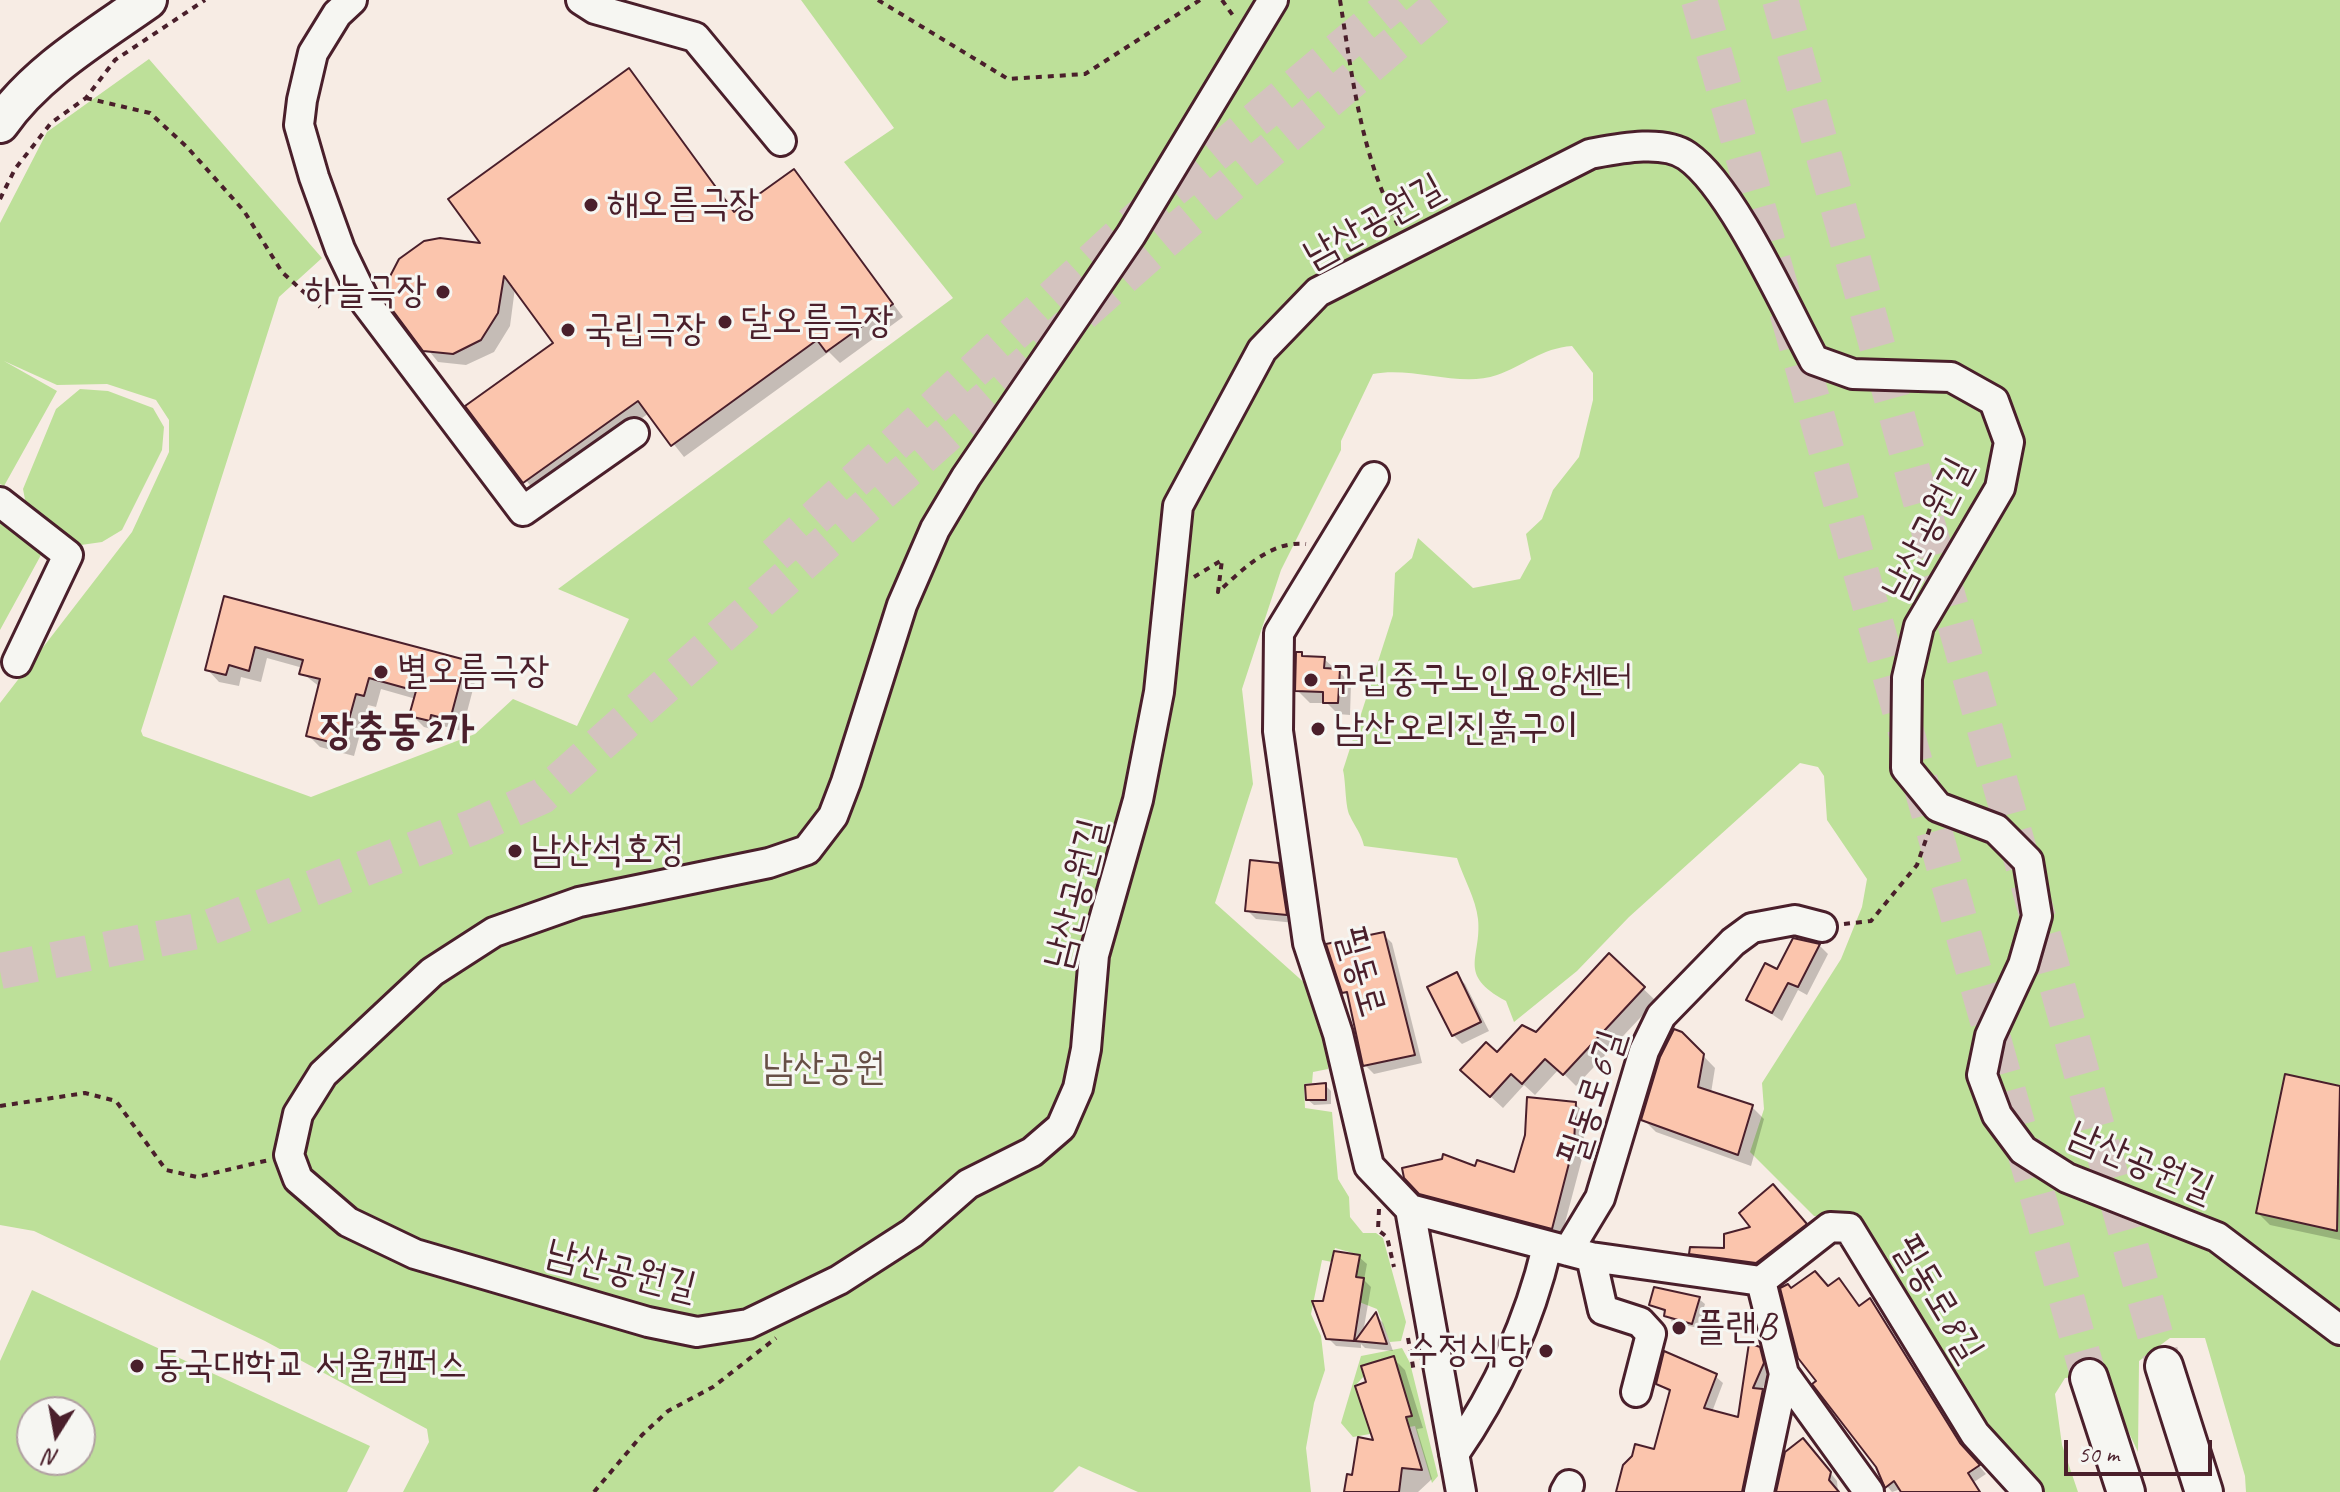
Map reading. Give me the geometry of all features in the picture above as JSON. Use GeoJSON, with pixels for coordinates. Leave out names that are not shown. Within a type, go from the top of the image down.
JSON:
{"type":"FeatureCollection","features":[{"type":"Feature","properties":{"kind":"main road"},"geometry":{"type":"LineString","coordinates":[[0,124],[14,104],[78,49],[148,0]]}},
{"type":"Feature","properties":{"kind":"main road"},"geometry":{"type":"LineString","coordinates":[[2164,1366],[2204,1492]]}},
{"type":"Feature","properties":{"kind":"main road"},"geometry":{"type":"LineString","coordinates":[[2089,1378],[2126,1492]]}},
{"type":"Feature","properties":{"kind":"street"},"geometry":{"type":"LineString","coordinates":[[352,0],[337,14],[313,53],[299,125],[340,249],[366,303],[523,511],[634,433]]}},
{"type":"Feature","properties":{"kind":"street"},"geometry":{"type":"LineString","coordinates":[[581,0],[595,9],[695,37],[781,141]]}},
{"type":"Feature","properties":{"kind":"street"},"geometry":{"type":"LineString","coordinates":[[289,1155],[298,1114],[323,1074],[432,972],[494,932],[579,902],[769,863],[807,850],[837,805],[902,605],[935,529],[966,477],[1131,235],[1273,0]]}},
{"type":"Feature","properties":{"kind":"street","name":"남산공원길"},"geometry":{"type":"LineString","coordinates":[[289,1155],[298,1179],[348,1222],[415,1254],[648,1322],[697,1332],[748,1324],[839,1280],[912,1233],[968,1184],[1032,1152],[1061,1127],[1078,1088],[1086,1049],[1094,955],[1138,800],[1159,692],[1178,506],[1262,350],[1318,292],[1408,243],[1590,154],[1639,145],[1686,154],[1722,192],[1814,360],[1853,374],[1951,377],[1994,401],[2009,442],[2000,488],[1919,626],[1907,678],[1906,768],[1938,807],[1996,829],[2028,861],[2037,916],[2023,965],[1990,1036],[1982,1075],[1997,1115],[2023,1150],[2067,1178],[2217,1237],[2340,1330]]}},
{"type":"Feature","properties":{"kind":"street","name":"필동로"},"geometry":{"type":"LineString","coordinates":[[1374,477],[1279,633],[1278,731],[1308,943],[1338,1034],[1369,1166],[1410,1209]]}},
{"type":"Feature","properties":{"kind":"street"},"geometry":{"type":"LineString","coordinates":[[0,502],[68,555],[17,662]]}},
{"type":"Feature","properties":{"kind":"street","name":"필동로6길"},"geometry":{"type":"LineString","coordinates":[[1454,1454],[1486,1409],[1534,1303],[1569,1252],[1600,1198],[1644,1051],[1661,1016],[1733,942],[1752,928],[1795,920],[1822,927]]}},
{"type":"Feature","properties":{"kind":"street"},"geometry":{"type":"LineString","coordinates":[[1461,1492],[1410,1209],[1569,1252],[1761,1281],[1784,1374],[1869,1492]]}},
{"type":"Feature","properties":{"kind":"street","name":"필동로8길"},"geometry":{"type":"LineString","coordinates":[[1761,1281],[1830,1227],[1849,1228],[1975,1434],[2028,1492]]}},
{"type":"Feature","properties":{"kind":"street"},"geometry":{"type":"LineString","coordinates":[[1569,1252],[1603,1310],[1640,1322],[1651,1334],[1636,1392]]}},
{"type":"Feature","properties":{"kind":"street"},"geometry":{"type":"LineString","coordinates":[[1759,1492],[1784,1374]]}},
{"type":"Feature","properties":{"kind":"path"},"geometry":{"type":"LineString","coordinates":[[0,199],[15,169],[51,123],[86,98],[115,60],[205,0]]}},
{"type":"Feature","properties":{"kind":"path"},"geometry":{"type":"LineString","coordinates":[[878,0],[1008,79],[1085,74],[1200,0]]}},
{"type":"Feature","properties":{"kind":"path"},"geometry":{"type":"LineString","coordinates":[[1340,0],[1354,86],[1380,192],[1408,243]]}},
{"type":"Feature","properties":{"kind":"path"},"geometry":{"type":"LineString","coordinates":[[86,98],[150,113],[187,147],[244,211],[282,272],[320,307]]}},
{"type":"Feature","properties":{"kind":"path"},"geometry":{"type":"LineString","coordinates":[[1166,616],[1195,576],[1222,560],[1218,592],[1266,552],[1296,543],[1333,546]]}},
{"type":"Feature","properties":{"kind":"path"},"geometry":{"type":"LineString","coordinates":[[1822,927],[1871,921],[1917,865],[1938,807]]}},
{"type":"Feature","properties":{"kind":"path"},"geometry":{"type":"LineString","coordinates":[[0,1106],[85,1093],[116,1101],[166,1170],[197,1177],[289,1155]]}},
{"type":"Feature","properties":{"kind":"path"},"geometry":{"type":"LineString","coordinates":[[594,1492],[642,1435],[668,1411],[713,1387],[769,1345],[780,1334],[784,1309]]}},
{"type":"Feature","properties":{"kind":"green space","name":"남산공원"},"geometry":{"type":"Polygon","coordinates":[[[801,0],[2340,0],[2340,1492],[2246,1492],[2245,1476],[2205,1338],[2170,1338],[2139,1361],[2138,1452],[2106,1384],[2096,1375],[2065,1378],[2055,1394],[2062,1445],[2078,1492],[2039,1492],[1970,1413],[1852,1216],[1814,1216],[1750,1152],[1764,1109],[1762,1083],[1841,959],[1862,907],[1867,879],[1827,820],[1824,776],[1818,767],[1800,763],[1629,917],[1577,971],[1514,1022],[1506,1001],[1481,982],[1476,973],[1477,911],[1457,858],[1364,846],[1348,812],[1343,770],[1393,615],[1395,573],[1412,558],[1418,538],[1473,588],[1520,579],[1531,559],[1526,534],[1542,519],[1553,490],[1579,457],[1593,400],[1593,373],[1572,346],[1551,350],[1497,375],[1483,378],[1388,372],[1373,374],[1341,441],[1341,450],[1281,570],[1242,689],[1253,784],[1215,903],[1308,986],[1327,1043],[1328,1069],[1313,1072],[1312,1083],[1304,1084],[1305,1108],[1332,1112],[1338,1179],[1349,1197],[1350,1217],[1363,1233],[1376,1233],[1383,1238],[1406,1322],[1401,1341],[1390,1342],[1377,1309],[1354,1300],[1355,1296],[1361,1296],[1364,1278],[1356,1277],[1360,1255],[1335,1248],[1332,1262],[1322,1260],[1311,1314],[1321,1336],[1325,1370],[1314,1403],[1306,1448],[1311,1492],[1138,1492],[1079,1466],[1053,1492],[403,1492],[429,1442],[427,1429],[265,1341],[34,1231],[0,1225],[0,703],[132,532],[169,452],[169,420],[156,400],[107,384],[57,385],[4,361],[57,391],[4,486],[0,484],[0,223],[47,132],[149,59],[322,258],[279,297],[141,731],[143,736],[311,797],[475,734],[513,699],[577,726],[629,619],[558,589],[953,298],[844,162],[894,128],[801,0]]]}},
{"type":"Feature","properties":{"kind":"green space"},"geometry":{"type":"Polygon","coordinates":[[[80,389],[108,391],[153,408],[164,427],[162,450],[122,530],[102,542],[81,545],[43,530],[27,510],[23,489],[56,409],[80,389]]]}},
{"type":"Feature","properties":{"kind":"green space"},"geometry":{"type":"Polygon","coordinates":[[[0,518],[47,544],[0,630],[0,518]]]}},
{"type":"Feature","properties":{"kind":"green space","name":"동국대학교 서울캠퍼스"},"geometry":{"type":"Polygon","coordinates":[[[32,1290],[370,1446],[347,1492],[0,1492],[0,1361],[32,1290]]]}},
{"type":"Feature","properties":{"kind":"green space"},"geometry":{"type":"Polygon","coordinates":[[[1402,1348],[1410,1363],[1438,1476],[1432,1483],[1415,1426],[1353,1437],[1341,1423],[1361,1356],[1402,1348]],[[1394,1356],[1362,1366],[1364,1376],[1355,1386],[1369,1428],[1412,1415],[1394,1356]]]}},
{"type":"Feature","properties":{"kind":"building"},"geometry":{"type":"Polygon","coordinates":[[[629,68],[734,212],[794,169],[893,304],[826,352],[817,340],[671,446],[638,401],[523,483],[465,406],[553,343],[504,276],[498,313],[481,340],[453,354],[423,351],[385,300],[385,286],[399,259],[424,241],[440,238],[480,243],[448,199],[629,68]]]}},
{"type":"Feature","properties":{"kind":"building","name":"별오름극장"},"geometry":{"type":"Polygon","coordinates":[[[224,596],[466,660],[450,720],[431,715],[430,721],[409,716],[416,691],[369,678],[364,696],[356,694],[342,745],[306,736],[320,679],[299,674],[303,660],[255,647],[249,671],[229,665],[226,675],[205,670],[224,596]]]}},
{"type":"Feature","properties":{"kind":"building","name":"구립중구노인요양센터"},"geometry":{"type":"Polygon","coordinates":[[[1296,652],[1302,652],[1302,656],[1325,657],[1324,668],[1340,669],[1338,703],[1323,703],[1323,692],[1295,691],[1296,652]]]}},
{"type":"Feature","properties":{"kind":"building"},"geometry":{"type":"Polygon","coordinates":[[[1250,860],[1279,863],[1287,915],[1245,911],[1250,860]]]}},
{"type":"Feature","properties":{"kind":"building"},"geometry":{"type":"Polygon","coordinates":[[[1384,932],[1415,1055],[1363,1066],[1347,992],[1342,993],[1326,944],[1384,932]]]}},
{"type":"Feature","properties":{"kind":"building"},"geometry":{"type":"Polygon","coordinates":[[[1793,938],[1820,944],[1798,987],[1788,983],[1772,1013],[1746,1000],[1765,963],[1777,969],[1793,938]]]}},
{"type":"Feature","properties":{"kind":"building"},"geometry":{"type":"Polygon","coordinates":[[[1609,953],[1645,987],[1563,1075],[1545,1059],[1522,1084],[1511,1074],[1490,1097],[1460,1070],[1486,1042],[1497,1052],[1522,1025],[1536,1032],[1609,953]]]}},
{"type":"Feature","properties":{"kind":"building"},"geometry":{"type":"Polygon","coordinates":[[[1457,972],[1481,1022],[1452,1036],[1427,987],[1457,972]]]}},
{"type":"Feature","properties":{"kind":"building"},"geometry":{"type":"Polygon","coordinates":[[[1674,1029],[1682,1032],[1704,1054],[1698,1087],[1753,1105],[1738,1155],[1641,1120],[1660,1057],[1674,1029]]]}},
{"type":"Feature","properties":{"kind":"building"},"geometry":{"type":"Polygon","coordinates":[[[2285,1074],[2340,1086],[2337,1231],[2256,1213],[2285,1074]]]}},
{"type":"Feature","properties":{"kind":"building"},"geometry":{"type":"Polygon","coordinates":[[[1326,1083],[1326,1100],[1306,1100],[1305,1085],[1326,1083]]]}},
{"type":"Feature","properties":{"kind":"building"},"geometry":{"type":"Polygon","coordinates":[[[1527,1097],[1576,1102],[1574,1144],[1552,1229],[1419,1194],[1404,1178],[1402,1168],[1442,1159],[1443,1154],[1475,1166],[1477,1160],[1514,1172],[1525,1135],[1527,1097]]]}},
{"type":"Feature","properties":{"kind":"building"},"geometry":{"type":"Polygon","coordinates":[[[1773,1184],[1807,1224],[1756,1263],[1689,1254],[1690,1247],[1724,1248],[1724,1234],[1750,1227],[1739,1213],[1773,1184]]]}},
{"type":"Feature","properties":{"kind":"building"},"geometry":{"type":"Polygon","coordinates":[[[1334,1251],[1360,1255],[1356,1277],[1364,1278],[1354,1341],[1326,1339],[1312,1301],[1323,1301],[1334,1251]]]}},
{"type":"Feature","properties":{"kind":"building"},"geometry":{"type":"Polygon","coordinates":[[[1815,1271],[1828,1286],[1839,1278],[1859,1306],[1870,1298],[1960,1443],[1980,1465],[1968,1473],[1980,1492],[1901,1492],[1894,1481],[1885,1488],[1876,1467],[1812,1384],[1816,1381],[1798,1358],[1780,1288],[1788,1284],[1791,1288],[1815,1271]]]}},
{"type":"Feature","properties":{"kind":"building"},"geometry":{"type":"Polygon","coordinates":[[[1654,1287],[1700,1297],[1692,1324],[1664,1316],[1665,1310],[1649,1305],[1654,1287]]]}},
{"type":"Feature","properties":{"kind":"building"},"geometry":{"type":"Polygon","coordinates":[[[1376,1312],[1387,1344],[1355,1341],[1376,1312]]]}},
{"type":"Feature","properties":{"kind":"building"},"geometry":{"type":"Polygon","coordinates":[[[1749,1343],[1760,1347],[1764,1363],[1753,1388],[1763,1389],[1742,1492],[1616,1492],[1623,1465],[1632,1456],[1635,1444],[1654,1449],[1670,1390],[1656,1384],[1664,1351],[1717,1374],[1704,1408],[1738,1417],[1749,1343]]]}},
{"type":"Feature","properties":{"kind":"building"},"geometry":{"type":"Polygon","coordinates":[[[1394,1356],[1412,1416],[1406,1417],[1422,1470],[1402,1468],[1399,1492],[1344,1492],[1347,1474],[1352,1475],[1358,1437],[1373,1440],[1355,1386],[1366,1382],[1361,1366],[1394,1356]]]}},
{"type":"Feature","properties":{"kind":"building"},"geometry":{"type":"Polygon","coordinates":[[[1803,1438],[1831,1472],[1829,1480],[1839,1492],[1776,1492],[1785,1452],[1803,1438]]]}},
{"type":"Feature","properties":{"kind":"tunnel"},"geometry":{"type":"LineString","coordinates":[[775,555],[1132,224],[1398,0]]}},
{"type":"Feature","properties":{"kind":"tunnel"},"geometry":{"type":"LineString","coordinates":[[0,971],[202,930],[478,825],[542,796],[1148,255],[1446,0]]}},
{"type":"Feature","properties":{"kind":"tunnel"},"geometry":{"type":"LineString","coordinates":[[1699,0],[2089,1378]]}},
{"type":"Feature","properties":{"kind":"tunnel"},"geometry":{"type":"LineString","coordinates":[[1780,0],[2164,1366]]}},
{"type":"Feature","properties":{"kind":"place","name":"해오름극장"},"geometry":{"type":"Point","coordinates":[591,205]}},
{"type":"Feature","properties":{"kind":"place","name":"하늘극장"},"geometry":{"type":"Point","coordinates":[443,292]}},
{"type":"Feature","properties":{"kind":"place","name":"달오름극장"},"geometry":{"type":"Point","coordinates":[725,322]}},
{"type":"Feature","properties":{"kind":"place","name":"국립극장"},"geometry":{"type":"Point","coordinates":[568,330]}},
{"type":"Feature","properties":{"kind":"place","name":"별오름극장"},"geometry":{"type":"Point","coordinates":[381,672]}},
{"type":"Feature","properties":{"kind":"place","name":"구립중구노인요양센터"},"geometry":{"type":"Point","coordinates":[1311,680]}},
{"type":"Feature","properties":{"kind":"place","name":"남산오리진흙구이"},"geometry":{"type":"Point","coordinates":[1318,729]}},
{"type":"Feature","properties":{"kind":"place","name":"남산석호정"},"geometry":{"type":"Point","coordinates":[515,851]}},
{"type":"Feature","properties":{"kind":"place","name":"플랜B"},"geometry":{"type":"Point","coordinates":[1679,1328]}},
{"type":"Feature","properties":{"kind":"place","name":"수정식당"},"geometry":{"type":"Point","coordinates":[1546,1351]}},
{"type":"Feature","properties":{"kind":"place","name":"동국대학교 서울캠퍼스"},"geometry":{"type":"Point","coordinates":[137,1366]}},
{"type":"Feature","properties":{"kind":"district","name":"장충동2가"},"geometry":{"type":"Point","coordinates":[397,732]}}]}
